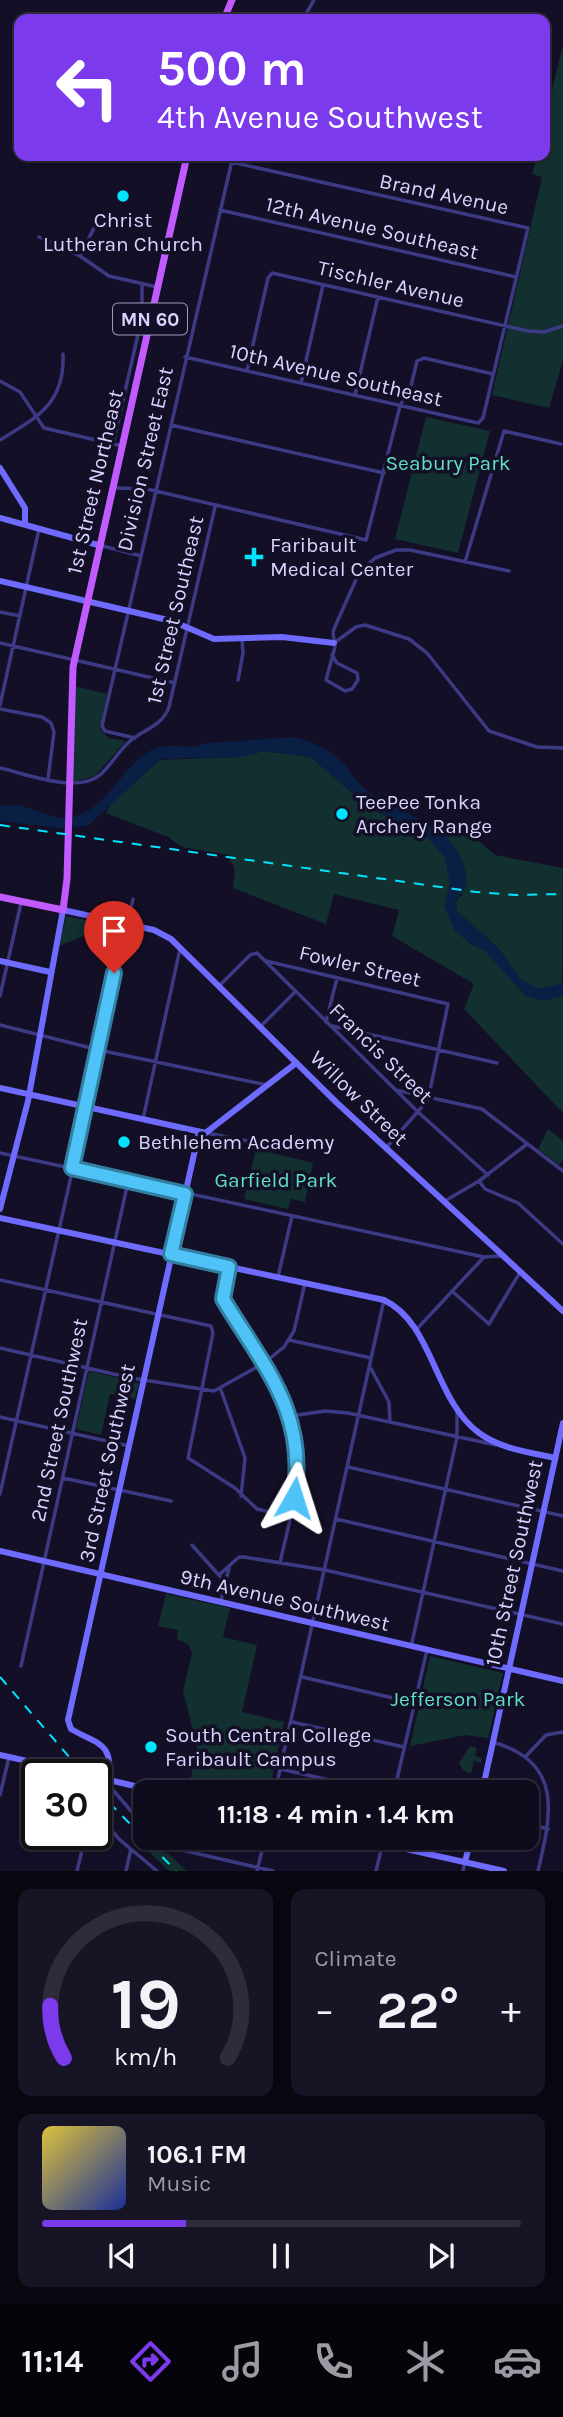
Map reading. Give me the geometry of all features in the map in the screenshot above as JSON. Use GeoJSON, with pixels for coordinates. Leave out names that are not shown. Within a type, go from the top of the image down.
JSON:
{"type":"FeatureCollection","features":[{"type":"Feature","properties":{"kind":"main road","name":"1st Street Northeast"},"geometry":{"type":"LineString","coordinates":[[63,910],[66,894],[74,660],[112,487],[117,445],[186,161]]}},
{"type":"Feature","properties":{"kind":"main road"},"geometry":{"type":"LineString","coordinates":[[0,897],[63,910]]}},
{"type":"Feature","properties":{"kind":"street","name":"Division Street East"},"geometry":{"type":"LineString","coordinates":[[135,738],[104,730],[128,611],[231,162]]}},
{"type":"Feature","properties":{"kind":"street","name":"Brand Avenue"},"geometry":{"type":"LineString","coordinates":[[231,162],[528,228],[516,277]]}},
{"type":"Feature","properties":{"kind":"street","name":"12th Avenue Southeast"},"geometry":{"type":"LineString","coordinates":[[220,210],[516,277]]}},
{"type":"Feature","properties":{"kind":"street"},"geometry":{"type":"LineString","coordinates":[[80,256],[94,228]]}},
{"type":"Feature","properties":{"kind":"street"},"geometry":{"type":"LineString","coordinates":[[39,237],[80,256],[110,275],[157,287]]}},
{"type":"Feature","properties":{"kind":"street","name":"Tischler Avenue"},"geometry":{"type":"LineString","coordinates":[[247,371],[270,274],[537,332],[563,326]]}},
{"type":"Feature","properties":{"kind":"street"},"geometry":{"type":"LineString","coordinates":[[112,487],[156,491],[215,507],[366,540],[400,406],[419,359],[493,374],[516,277]]}},
{"type":"Feature","properties":{"kind":"street"},"geometry":{"type":"LineString","coordinates":[[0,381],[20,392],[36,418],[47,429],[117,445],[142,317],[142,284]]}},
{"type":"Feature","properties":{"kind":"street"},"geometry":{"type":"LineString","coordinates":[[301,383],[323,285]]}},
{"type":"Feature","properties":{"kind":"street"},"geometry":{"type":"LineString","coordinates":[[355,395],[378,297]]}},
{"type":"Feature","properties":{"kind":"street"},"geometry":{"type":"LineString","coordinates":[[0,440],[48,409],[56,396],[63,354]]}},
{"type":"Feature","properties":{"kind":"street","name":"10th Avenue Southeast"},"geometry":{"type":"LineString","coordinates":[[185,357],[481,422],[493,374]]}},
{"type":"Feature","properties":{"kind":"street"},"geometry":{"type":"LineString","coordinates":[[171,425],[384,473]]}},
{"type":"Feature","properties":{"kind":"street"},"geometry":{"type":"LineString","coordinates":[[465,562],[504,431],[561,444]]}},
{"type":"Feature","properties":{"kind":"street"},"geometry":{"type":"LineString","coordinates":[[0,468],[39,529],[0,707],[42,717],[51,723],[54,732],[48,779]]}},
{"type":"Feature","properties":{"kind":"street","name":"1st Street Southeast"},"geometry":{"type":"LineString","coordinates":[[135,738],[163,719],[174,683],[215,507]]}},
{"type":"Feature","properties":{"kind":"street"},"geometry":{"type":"LineString","coordinates":[[25,508],[25,524]]}},
{"type":"Feature","properties":{"kind":"street"},"geometry":{"type":"LineString","coordinates":[[0,518],[141,556]]}},
{"type":"Feature","properties":{"kind":"street"},"geometry":{"type":"LineString","coordinates":[[332,655],[337,663],[357,673],[358,680],[352,689],[345,691],[326,680],[334,643],[333,632],[355,582],[375,558],[396,550],[410,550],[509,570]]}},
{"type":"Feature","properties":{"kind":"street"},"geometry":{"type":"LineString","coordinates":[[0,581],[128,611],[187,627],[214,639],[282,637],[334,643],[365,625],[409,639],[427,653],[489,731],[526,744],[563,748]]}},
{"type":"Feature","properties":{"kind":"street"},"geometry":{"type":"LineString","coordinates":[[0,612],[20,616]]}},
{"type":"Feature","properties":{"kind":"street"},"geometry":{"type":"LineString","coordinates":[[238,680],[243,653],[242,639]]}},
{"type":"Feature","properties":{"kind":"street"},"geometry":{"type":"LineString","coordinates":[[0,643],[174,683]]}},
{"type":"Feature","properties":{"kind":"street"},"geometry":{"type":"LineString","coordinates":[[0,768],[72,784],[85,783],[102,772],[135,738]]}},
{"type":"Feature","properties":{"kind":"street"},"geometry":{"type":"LineString","coordinates":[[0,1493],[114,973],[133,899]]}},
{"type":"Feature","properties":{"kind":"street"},"geometry":{"type":"LineString","coordinates":[[0,996],[4,962],[21,901]]}},
{"type":"Feature","properties":{"kind":"street"},"geometry":{"type":"LineString","coordinates":[[0,1209],[14,1156],[63,910]]}},
{"type":"Feature","properties":{"kind":"street","name":"Willow Street"},"geometry":{"type":"LineString","coordinates":[[63,910],[160,932],[181,947],[386,1149],[563,1311]]}},
{"type":"Feature","properties":{"kind":"street"},"geometry":{"type":"LineString","coordinates":[[143,1119],[181,947]]}},
{"type":"Feature","properties":{"kind":"street","name":"Francis Street"},"geometry":{"type":"LineString","coordinates":[[219,986],[255,953],[418,1112],[488,1175]]}},
{"type":"Feature","properties":{"kind":"street","name":"Fowler Street"},"geometry":{"type":"LineString","coordinates":[[264,961],[448,1004],[439,1050]]}},
{"type":"Feature","properties":{"kind":"street"},"geometry":{"type":"LineString","coordinates":[[4,962],[50,972]]}},
{"type":"Feature","properties":{"kind":"street"},"geometry":{"type":"LineString","coordinates":[[337,978],[328,1024],[497,1063]]}},
{"type":"Feature","properties":{"kind":"street"},"geometry":{"type":"LineString","coordinates":[[260,1027],[295,992]]}},
{"type":"Feature","properties":{"kind":"street"},"geometry":{"type":"LineString","coordinates":[[0,1025],[99,1050],[269,1086]]}},
{"type":"Feature","properties":{"kind":"street"},"geometry":{"type":"LineString","coordinates":[[386,1149],[429,1097],[439,1050]]}},
{"type":"Feature","properties":{"kind":"street"},"geometry":{"type":"LineString","coordinates":[[201,1134],[269,1086],[296,1063]]}},
{"type":"Feature","properties":{"kind":"street"},"geometry":{"type":"LineString","coordinates":[[0,1088],[201,1134],[257,1143]]}},
{"type":"Feature","properties":{"kind":"street"},"geometry":{"type":"LineString","coordinates":[[396,1090],[482,1109],[563,1171]]}},
{"type":"Feature","properties":{"kind":"street","name":"3rd Street Southwest"},"geometry":{"type":"LineString","coordinates":[[108,1759],[102,1745],[91,1737],[74,1732],[68,1723],[171,1254],[201,1134]]}},
{"type":"Feature","properties":{"kind":"street"},"geometry":{"type":"LineString","coordinates":[[443,1202],[488,1175],[527,1144]]}},
{"type":"Feature","properties":{"kind":"street"},"geometry":{"type":"LineString","coordinates":[[0,1153],[484,1258],[500,1256]]}},
{"type":"Feature","properties":{"kind":"street"},"geometry":{"type":"LineString","coordinates":[[479,1181],[485,1189],[518,1203],[563,1244]]}},
{"type":"Feature","properties":{"kind":"street","name":"2nd Street Southwest"},"geometry":{"type":"LineString","coordinates":[[21,1665],[128,1182]]}},
{"type":"Feature","properties":{"kind":"street"},"geometry":{"type":"LineString","coordinates":[[278,1277],[292,1216]]}},
{"type":"Feature","properties":{"kind":"street"},"geometry":{"type":"LineString","coordinates":[[0,1218],[384,1300],[400,1309],[415,1331],[456,1410],[479,1433],[509,1448]]}},
{"type":"Feature","properties":{"kind":"street"},"geometry":{"type":"LineString","coordinates":[[415,1331],[484,1258]]}},
{"type":"Feature","properties":{"kind":"street"},"geometry":{"type":"LineString","coordinates":[[229,1267],[223,1299],[264,1363],[291,1416],[298,1471],[280,1563]]}},
{"type":"Feature","properties":{"kind":"street"},"geometry":{"type":"LineString","coordinates":[[452,1292],[489,1324],[519,1273]]}},
{"type":"Feature","properties":{"kind":"street"},"geometry":{"type":"LineString","coordinates":[[0,1280],[212,1328],[188,1458],[235,1488],[257,1509],[290,1517]]}},
{"type":"Feature","properties":{"kind":"street"},"geometry":{"type":"LineString","coordinates":[[0,1348],[201,1391],[221,1390],[264,1363],[289,1340],[305,1283]]}},
{"type":"Feature","properties":{"kind":"street"},"geometry":{"type":"LineString","coordinates":[[278,1780],[384,1300]]}},
{"type":"Feature","properties":{"kind":"street"},"geometry":{"type":"LineString","coordinates":[[289,1340],[371,1358]]}},
{"type":"Feature","properties":{"kind":"street"},"geometry":{"type":"LineString","coordinates":[[369,1366],[391,1407],[390,1422]]}},
{"type":"Feature","properties":{"kind":"street"},"geometry":{"type":"LineString","coordinates":[[221,1390],[245,1458],[241,1496]]}},
{"type":"Feature","properties":{"kind":"street"},"geometry":{"type":"LineString","coordinates":[[411,1647],[457,1437],[456,1410]]}},
{"type":"Feature","properties":{"kind":"street"},"geometry":{"type":"LineString","coordinates":[[291,1416],[325,1411],[359,1416],[563,1462]]}},
{"type":"Feature","properties":{"kind":"street"},"geometry":{"type":"LineString","coordinates":[[0,1417],[129,1446]]}},
{"type":"Feature","properties":{"kind":"street","name":"10th Street Southwest"},"geometry":{"type":"LineString","coordinates":[[485,1780],[563,1423]]}},
{"type":"Feature","properties":{"kind":"street"},"geometry":{"type":"LineString","coordinates":[[348,1467],[563,1517]]}},
{"type":"Feature","properties":{"kind":"street"},"geometry":{"type":"LineString","coordinates":[[63,1478],[171,1501]]}},
{"type":"Feature","properties":{"kind":"street"},"geometry":{"type":"LineString","coordinates":[[235,1488],[244,1482]]}},
{"type":"Feature","properties":{"kind":"street"},"geometry":{"type":"LineString","coordinates":[[337,1518],[563,1571]]}},
{"type":"Feature","properties":{"kind":"street"},"geometry":{"type":"LineString","coordinates":[[192,1545],[225,1582]]}},
{"type":"Feature","properties":{"kind":"street","name":"9th Avenue Southwest"},"geometry":{"type":"LineString","coordinates":[[0,1551],[563,1681]]}},
{"type":"Feature","properties":{"kind":"street"},"geometry":{"type":"LineString","coordinates":[[219,1575],[241,1557],[325,1570],[563,1625]]}},
{"type":"Feature","properties":{"kind":"street"},"geometry":{"type":"LineString","coordinates":[[221,1602],[229,1566]]}},
{"type":"Feature","properties":{"kind":"street"},"geometry":{"type":"LineString","coordinates":[[397,1780],[427,1650]]}},
{"type":"Feature","properties":{"kind":"street"},"geometry":{"type":"LineString","coordinates":[[302,1677],[415,1703]]}},
{"type":"Feature","properties":{"kind":"street"},"geometry":{"type":"LineString","coordinates":[[292,1722],[404,1747]]}},
{"type":"Feature","properties":{"kind":"street"},"geometry":{"type":"LineString","coordinates":[[525,1757],[547,1735],[563,1732]]}},
{"type":"Feature","properties":{"kind":"street"},"geometry":{"type":"LineString","coordinates":[[493,1742],[525,1757],[544,1775],[551,1790],[553,1806],[538,1871]]}},
{"type":"Feature","properties":{"kind":"street"},"geometry":{"type":"LineString","coordinates":[[0,1755],[21,1760]]}},
{"type":"Feature","properties":{"kind":"street"},"geometry":{"type":"LineString","coordinates":[[0,1795],[9,1757]]}},
{"type":"Feature","properties":{"kind":"street"},"geometry":{"type":"LineString","coordinates":[[280,1769],[328,1780]]}},
{"type":"Feature","properties":{"kind":"street"},"geometry":{"type":"LineString","coordinates":[[112,1781],[133,1785]]}},
{"type":"Feature","properties":{"kind":"street"},"geometry":{"type":"LineString","coordinates":[[112,1790],[133,1814]]}},
{"type":"Feature","properties":{"kind":"street"},"geometry":{"type":"LineString","coordinates":[[539,1827],[548,1829]]}},
{"type":"Feature","properties":{"kind":"street"},"geometry":{"type":"LineString","coordinates":[[112,1828],[157,1871]]}},
{"type":"Feature","properties":{"kind":"street"},"geometry":{"type":"LineString","coordinates":[[126,1871],[131,1849]]}},
{"type":"Feature","properties":{"kind":"street"},"geometry":{"type":"LineString","coordinates":[[77,1871],[82,1850]]}},
{"type":"Feature","properties":{"kind":"street"},"geometry":{"type":"LineString","coordinates":[[181,1850],[273,1871]]}},
{"type":"Feature","properties":{"kind":"street"},"geometry":{"type":"LineString","coordinates":[[258,1869],[262,1850]]}},
{"type":"Feature","properties":{"kind":"street"},"geometry":{"type":"LineString","coordinates":[[376,1871],[381,1850]]}},
{"type":"Feature","properties":{"kind":"street"},"geometry":{"type":"LineString","coordinates":[[420,1850],[504,1871]]}},
{"type":"Feature","properties":{"kind":"street"},"geometry":{"type":"LineString","coordinates":[[463,1871],[468,1850]]}},
{"type":"Feature","properties":{"kind":"green space"},"geometry":{"type":"Polygon","coordinates":[[[563,44],[563,360],[549,408],[492,395],[542,177],[532,174],[536,161],[550,161],[550,98],[563,44]]]}},
{"type":"Feature","properties":{"kind":"green space","name":"Seabury Park"},"geometry":{"type":"Polygon","coordinates":[[[426,417],[490,431],[458,553],[395,539],[426,417]]]}},
{"type":"Feature","properties":{"kind":"green space"},"geometry":{"type":"Polygon","coordinates":[[[74,686],[107,694],[100,729],[108,738],[126,741],[95,776],[72,782],[74,686]]]}},
{"type":"Feature","properties":{"kind":"green space"},"geometry":{"type":"Polygon","coordinates":[[[264,751],[311,757],[343,785],[428,838],[442,825],[471,834],[495,855],[563,868],[562,985],[538,989],[520,979],[499,949],[457,911],[456,901],[463,894],[448,893],[454,929],[472,945],[485,950],[526,996],[563,996],[563,1113],[464,1009],[474,984],[392,936],[399,910],[334,894],[326,924],[233,888],[235,871],[229,855],[182,847],[168,837],[106,813],[111,804],[158,760],[240,757],[264,751]]]}},
{"type":"Feature","properties":{"kind":"green space"},"geometry":{"type":"Polygon","coordinates":[[[66,916],[110,925],[59,946],[66,916]]]}},
{"type":"Feature","properties":{"kind":"green space"},"geometry":{"type":"Polygon","coordinates":[[[548,1129],[563,1141],[563,1160],[559,1165],[538,1149],[548,1129]]]}},
{"type":"Feature","properties":{"kind":"green space","name":"Garfield Park"},"geometry":{"type":"Polygon","coordinates":[[[256,1149],[313,1163],[305,1202],[291,1199],[288,1209],[244,1199],[256,1149]]]}},
{"type":"Feature","properties":{"kind":"green space"},"geometry":{"type":"Polygon","coordinates":[[[89,1371],[139,1383],[135,1399],[110,1394],[101,1435],[76,1429],[89,1371]]]}},
{"type":"Feature","properties":{"kind":"green space"},"geometry":{"type":"Polygon","coordinates":[[[166,1594],[230,1608],[223,1637],[257,1645],[242,1712],[284,1722],[272,1780],[190,1780],[197,1747],[183,1691],[192,1653],[189,1645],[177,1639],[178,1630],[158,1626],[166,1594]]]}},
{"type":"Feature","properties":{"kind":"green space","name":"Jefferson Park"},"geometry":{"type":"Polygon","coordinates":[[[430,1656],[503,1673],[488,1738],[465,1735],[410,1746],[430,1656]]]}},
{"type":"Feature","properties":{"kind":"green space"},"geometry":{"type":"Polygon","coordinates":[[[470,1746],[477,1748],[475,1756],[482,1758],[481,1763],[474,1761],[471,1774],[463,1770],[459,1763],[470,1746]]]}},
{"type":"Feature","properties":{"kind":"green space"},"geometry":{"type":"Polygon","coordinates":[[[147,1850],[167,1853],[187,1871],[169,1871],[147,1850]]]}},
{"type":"Feature","properties":{"kind":"water"},"geometry":{"type":"Polygon","coordinates":[[[295,737],[329,751],[341,760],[360,785],[376,797],[432,826],[445,836],[455,848],[466,874],[465,887],[456,901],[457,911],[499,949],[520,979],[539,989],[563,983],[563,996],[542,1001],[526,996],[485,951],[472,945],[454,929],[444,906],[450,883],[445,858],[428,838],[369,808],[311,757],[264,751],[240,757],[161,759],[89,825],[66,829],[0,821],[0,805],[22,806],[63,818],[77,816],[100,801],[139,759],[164,746],[295,737]]]}},
{"type":"Feature","properties":{"kind":"railway"},"geometry":{"type":"LineString","coordinates":[[0,825],[476,892],[563,894]]}},
{"type":"Feature","properties":{"kind":"railway"},"geometry":{"type":"LineString","coordinates":[[0,1677],[71,1759]]}},
{"type":"Feature","properties":{"kind":"railway"},"geometry":{"type":"LineString","coordinates":[[112,1805],[176,1871]]}},
{"type":"Feature","properties":{"kind":"place","name":"Christ Lutheran Church"},"geometry":{"type":"Point","coordinates":[123,196]}},
{"type":"Feature","properties":{"kind":"place","name":"Faribault Medical Center"},"geometry":{"type":"Point","coordinates":[254,557]}},
{"type":"Feature","properties":{"kind":"place","name":"TeePee Tonka Archery Range"},"geometry":{"type":"Point","coordinates":[342,814]}},
{"type":"Feature","properties":{"kind":"place","name":"Bethlehem Academy"},"geometry":{"type":"Point","coordinates":[124,1142]}},
{"type":"Feature","properties":{"kind":"place","name":"South Central College Faribault Campus"},"geometry":{"type":"Point","coordinates":[151,1747]}},
{"type":"Feature","properties":{"kind":"route"},"geometry":{"type":"LineString","coordinates":[[114,973],[72,1168],[185,1194],[171,1254],[229,1267],[223,1299],[273,1375],[291,1416],[298,1457],[294,1498]]}}]}
